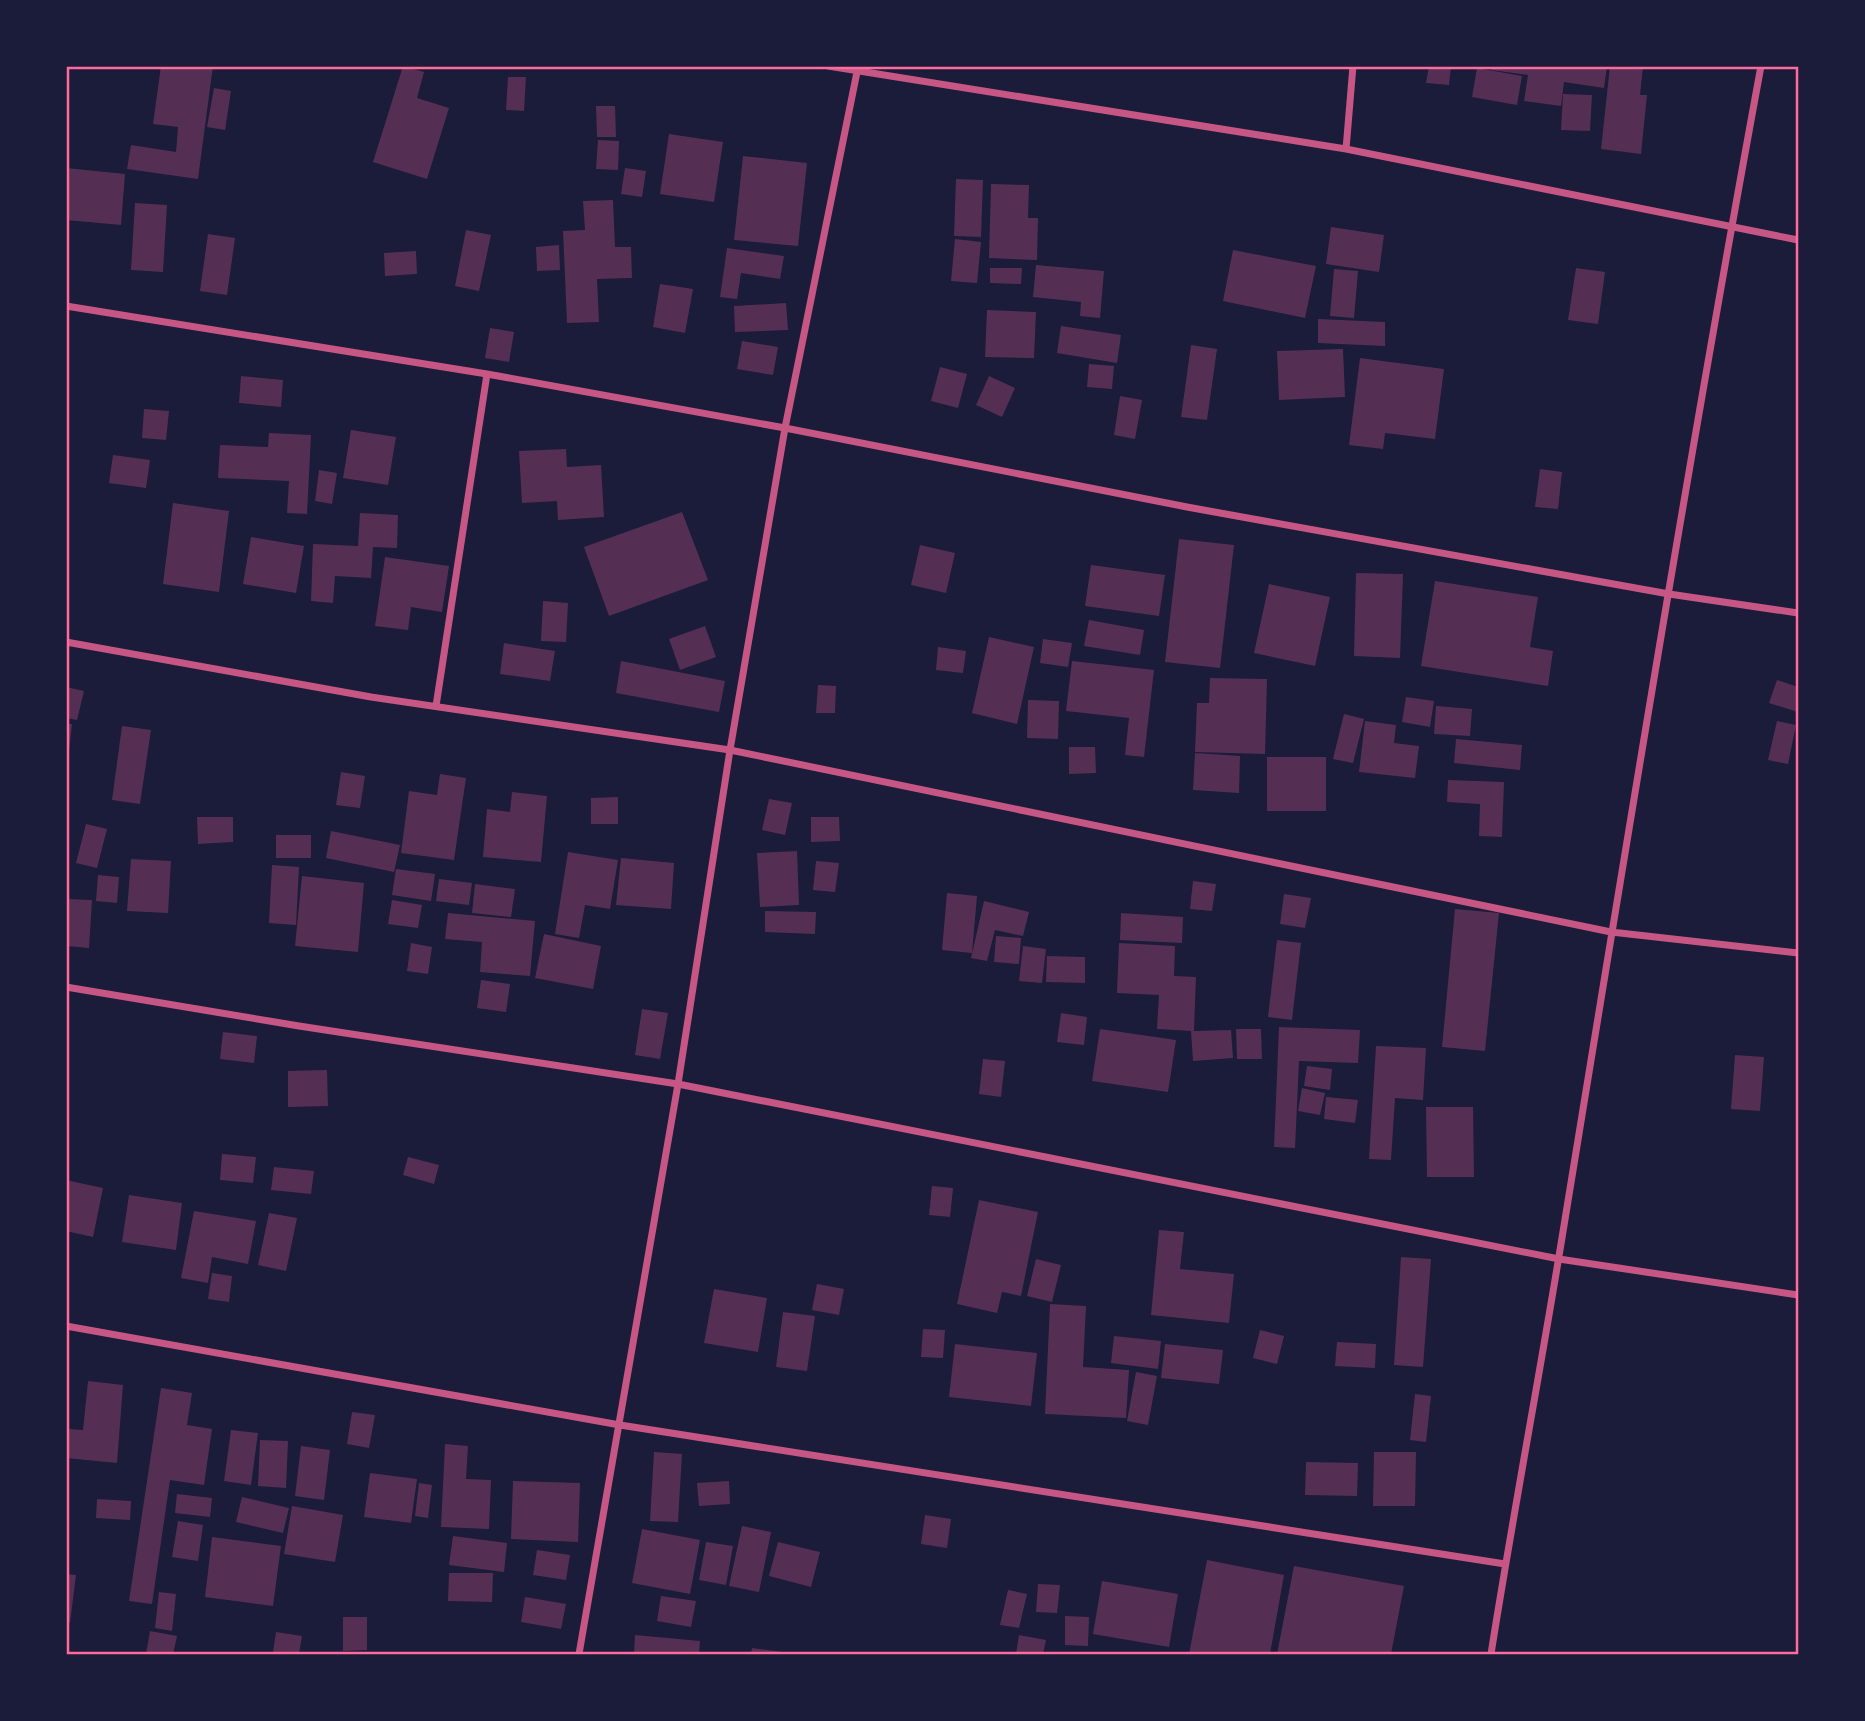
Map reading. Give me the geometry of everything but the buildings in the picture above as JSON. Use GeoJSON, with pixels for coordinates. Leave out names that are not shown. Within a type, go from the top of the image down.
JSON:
{"type":"FeatureCollection","features":[{"type":"Feature","properties":{"kind":"street"},"geometry":{"type":"LineString","coordinates":[[828,66],[1346,149],[1731,229],[1798,240]]}},
{"type":"Feature","properties":{"kind":"street"},"geometry":{"type":"LineString","coordinates":[[1346,149],[1353,66]]}},
{"type":"Feature","properties":{"kind":"street"},"geometry":{"type":"LineString","coordinates":[[1491,1654],[1559,1259],[1611,932],[1761,66]]}},
{"type":"Feature","properties":{"kind":"street"},"geometry":{"type":"LineString","coordinates":[[579,1654],[678,1084],[730,750],[785,428],[857,72]]}},
{"type":"Feature","properties":{"kind":"street"},"geometry":{"type":"LineString","coordinates":[[66,306],[487,374],[785,428],[1187,508],[1669,594],[1798,613]]}},
{"type":"Feature","properties":{"kind":"street"},"geometry":{"type":"LineString","coordinates":[[436,706],[487,374]]}},
{"type":"Feature","properties":{"kind":"street"},"geometry":{"type":"LineString","coordinates":[[66,642],[371,697],[730,750],[1611,932],[1798,953]]}},
{"type":"Feature","properties":{"kind":"street"},"geometry":{"type":"LineString","coordinates":[[66,987],[678,1084],[1559,1259],[1798,1295]]}},
{"type":"Feature","properties":{"kind":"street"},"geometry":{"type":"LineString","coordinates":[[66,1326],[620,1425],[1505,1564]]}}]}
